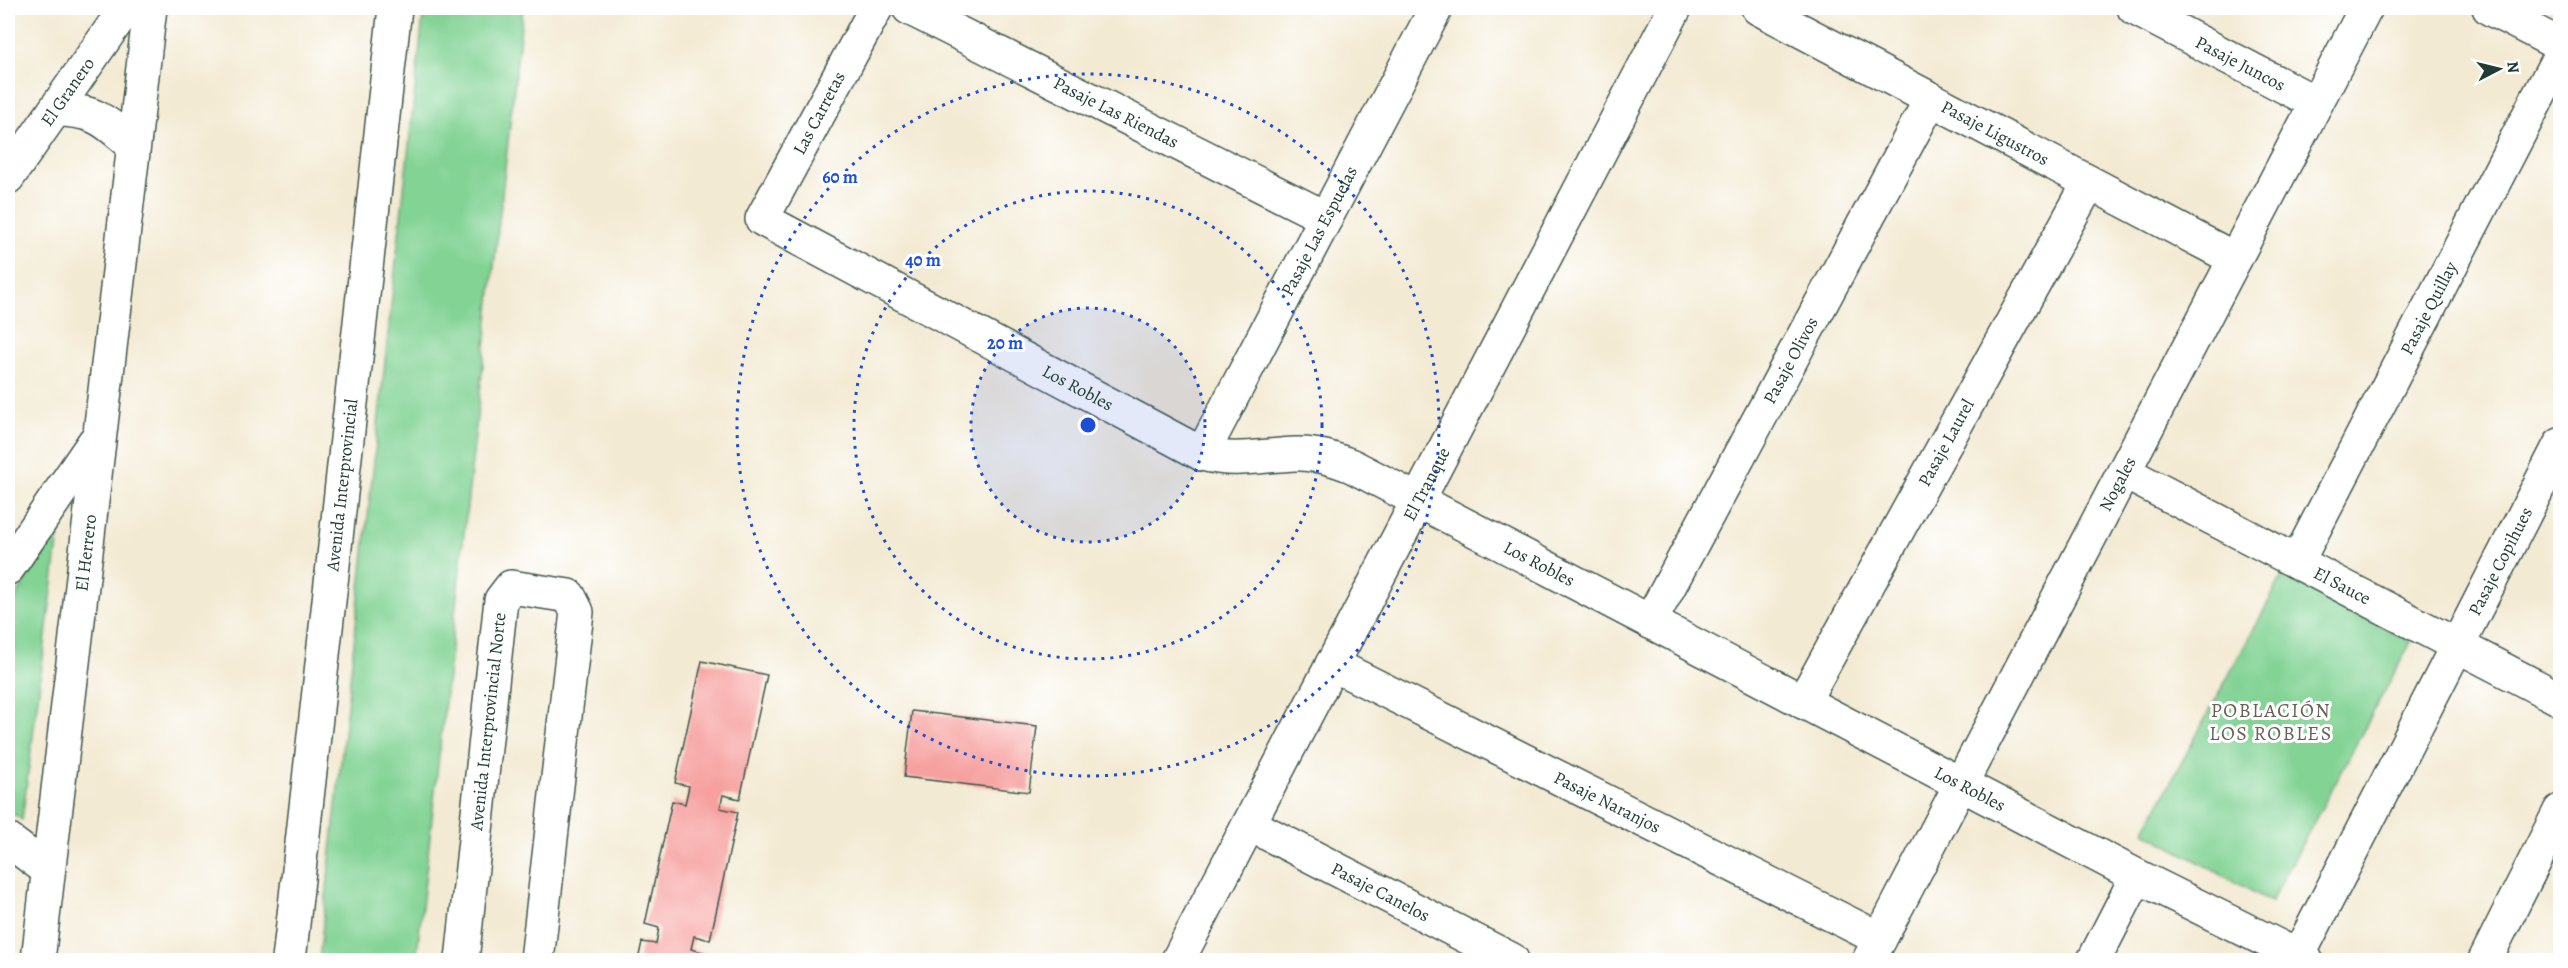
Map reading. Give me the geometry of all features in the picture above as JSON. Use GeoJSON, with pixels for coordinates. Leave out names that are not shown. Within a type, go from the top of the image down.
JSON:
{"type":"FeatureCollection","features":[{"type":"Feature","properties":{"kind":"street","name":"El Granero"},"geometry":{"type":"LineString","coordinates":[[8,177],[126,8]]}},
{"type":"Feature","properties":{"kind":"street","name":"El Herrero"},"geometry":{"type":"LineString","coordinates":[[38,960],[150,8]]}},
{"type":"Feature","properties":{"kind":"street","name":"Avenida Interprovincial"},"geometry":{"type":"LineString","coordinates":[[289,960],[395,8]]}},
{"type":"Feature","properties":{"kind":"street","name":"Las Carretas"},"geometry":{"type":"LineString","coordinates":[[762,219],[876,8]]}},
{"type":"Feature","properties":{"kind":"street","name":"Pasaje Las Riendas"},"geometry":{"type":"LineString","coordinates":[[909,8],[1326,218]]}},
{"type":"Feature","properties":{"kind":"street","name":"Pasaje Las Espuelas"},"geometry":{"type":"LineString","coordinates":[[1202,454],[1436,8]]}},
{"type":"Feature","properties":{"kind":"street","name":"El Tranque"},"geometry":{"type":"LineString","coordinates":[[1178,960],[1674,8]]}},
{"type":"Feature","properties":{"kind":"street","name":"Pasaje Ligustros"},"geometry":{"type":"LineString","coordinates":[[1758,8],[2235,259]]}},
{"type":"Feature","properties":{"kind":"street","name":"Pasaje Juncos"},"geometry":{"type":"LineString","coordinates":[[2134,8],[2316,103]]}},
{"type":"Feature","properties":{"kind":"street","name":"Nogales"},"geometry":{"type":"LineString","coordinates":[[1875,950],[2366,8]]}},
{"type":"Feature","properties":{"kind":"street"},"geometry":{"type":"LineString","coordinates":[[2489,8],[2560,45]]}},
{"type":"Feature","properties":{"kind":"street","name":"Pasaje Quillay"},"geometry":{"type":"LineString","coordinates":[[2297,562],[2560,55]]}},
{"type":"Feature","properties":{"kind":"street","name":"Pasaje Olivos"},"geometry":{"type":"LineString","coordinates":[[1650,622],[1931,99]]}},
{"type":"Feature","properties":{"kind":"street"},"geometry":{"type":"LineString","coordinates":[[55,110],[79,110],[96,116],[133,145]]}},
{"type":"Feature","properties":{"kind":"street","name":"Pasaje Laurel"},"geometry":{"type":"LineString","coordinates":[[1803,702],[2089,183]]}},
{"type":"Feature","properties":{"kind":"street","name":"Los Robles"},"geometry":{"type":"LineString","coordinates":[[762,219],[1202,454],[1223,459],[1298,453],[1326,457],[1352,466],[2300,959]]}},
{"type":"Feature","properties":{"kind":"street"},"geometry":{"type":"LineString","coordinates":[[8,568],[99,436]]}},
{"type":"Feature","properties":{"kind":"street","name":"Pasaje Copihues"},"geometry":{"type":"LineString","coordinates":[[2300,959],[2560,445]]}},
{"type":"Feature","properties":{"kind":"street","name":"El Sauce"},"geometry":{"type":"LineString","coordinates":[[2124,472],[2560,699]]}},
{"type":"Feature","properties":{"kind":"street","name":"Avenida Interprovincial Norte"},"geometry":{"type":"LineString","coordinates":[[462,960],[501,600],[511,587],[569,596],[577,612],[537,960]]}},
{"type":"Feature","properties":{"kind":"street","name":"Pasaje Naranjos"},"geometry":{"type":"LineString","coordinates":[[1332,664],[1875,950]]}},
{"type":"Feature","properties":{"kind":"street"},"geometry":{"type":"LineString","coordinates":[[2485,960],[2560,811]]}},
{"type":"Feature","properties":{"kind":"street","name":"Pasaje Canelos"},"geometry":{"type":"LineString","coordinates":[[1249,824],[1512,960]]}},
{"type":"Feature","properties":{"kind":"street"},"geometry":{"type":"LineString","coordinates":[[8,840],[48,870]]}},
{"type":"Feature","properties":{"kind":"street"},"geometry":{"type":"LineString","coordinates":[[2094,960],[2137,876]]}},
{"type":"Feature","properties":{"kind":"green space"},"geometry":{"type":"Polygon","coordinates":[[[424,8],[523,8],[416,960],[319,960],[424,8]]]}},
{"type":"Feature","properties":{"kind":"green space"},"geometry":{"type":"Polygon","coordinates":[[[60,528],[22,820],[8,810],[8,609],[60,528]]]}},
{"type":"Feature","properties":{"kind":"green space"},"geometry":{"type":"Polygon","coordinates":[[[2284,573],[2411,642],[2271,902],[2144,832],[2284,573]]]}},
{"type":"Feature","properties":{"kind":"building"},"geometry":{"type":"Polygon","coordinates":[[[702,661],[767,675],[740,799],[723,795],[720,808],[738,812],[710,940],[694,936],[691,949],[706,953],[704,960],[638,960],[642,942],[656,944],[659,928],[645,924],[672,801],[685,804],[689,786],[675,783],[702,661]]]}},
{"type":"Feature","properties":{"kind":"building"},"geometry":{"type":"Polygon","coordinates":[[[912,711],[1037,726],[1029,792],[904,777],[912,711]]]}},
{"type":"Feature","properties":{"kind":"district","name":"POBLACIÓN LOS ROBLES"},"geometry":{"type":"Point","coordinates":[2271,722]}}]}
